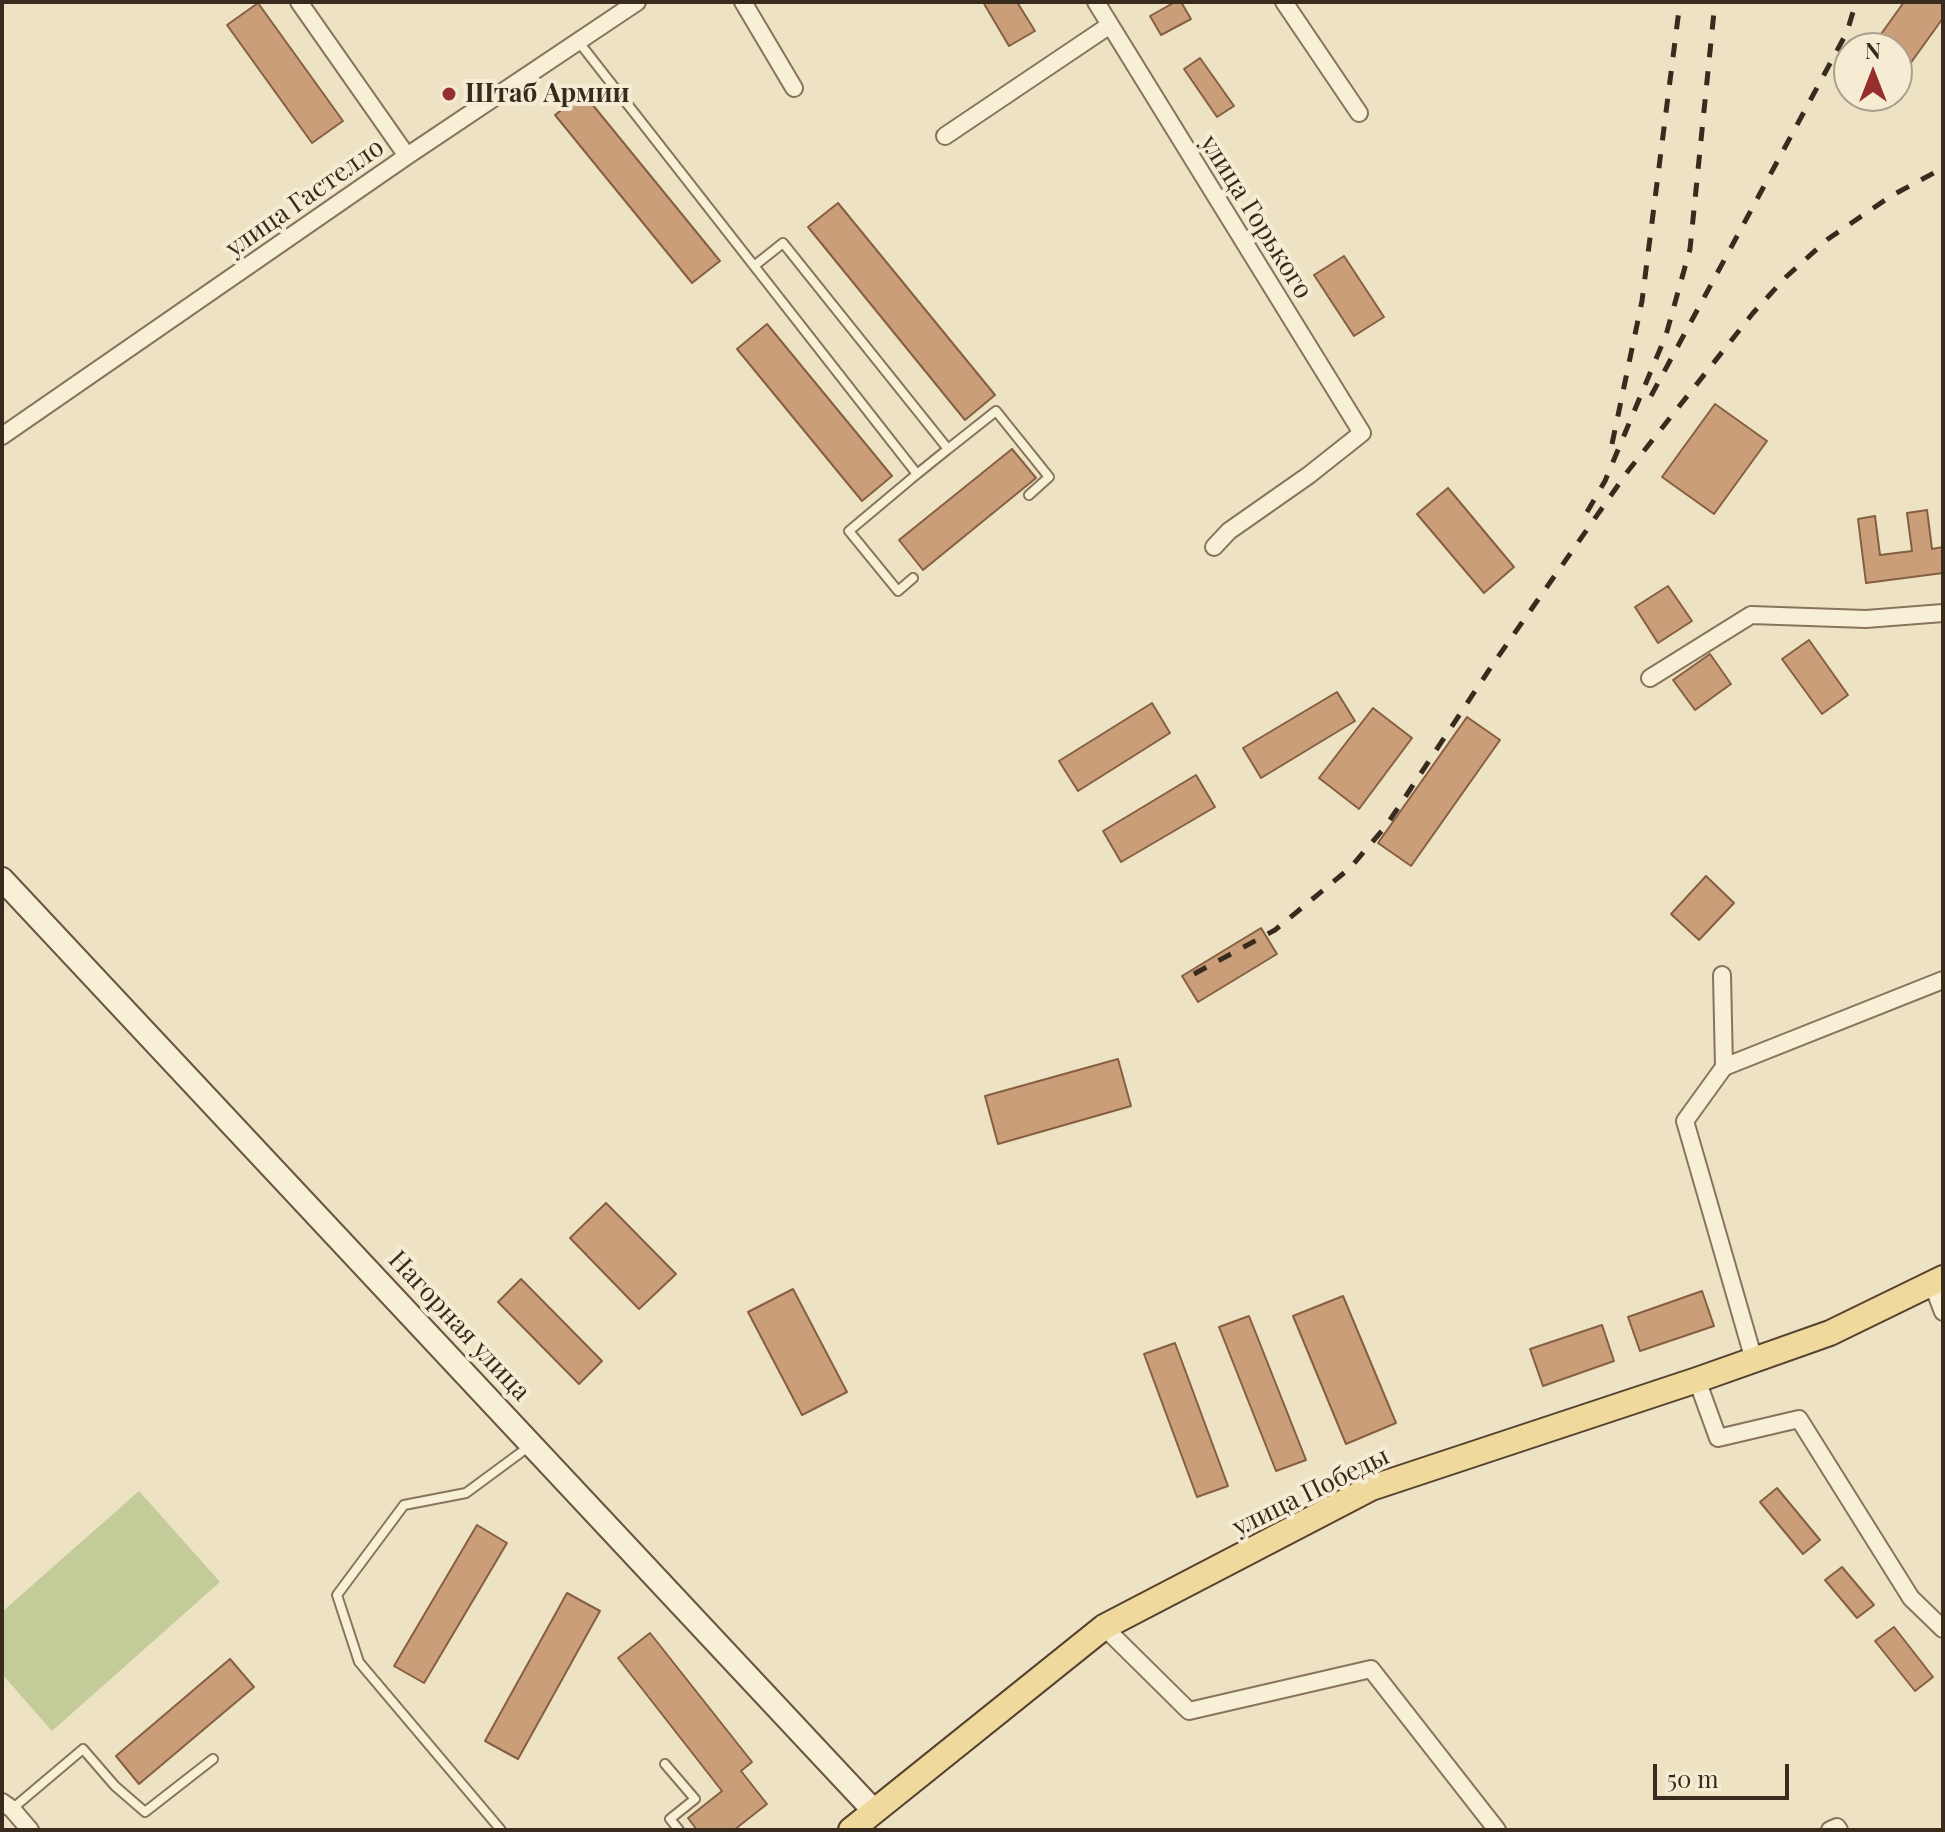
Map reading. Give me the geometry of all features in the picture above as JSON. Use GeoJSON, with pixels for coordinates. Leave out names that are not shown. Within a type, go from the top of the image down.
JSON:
{"type":"FeatureCollection","features":[{"type":"Feature","properties":{"kind":"main road","name":"улица Победы"},"geometry":{"type":"LineString","coordinates":[[861,1824],[1104,1627],[1371,1488],[1830,1333],[1938,1280]]}},
{"type":"Feature","properties":{"kind":"street"},"geometry":{"type":"LineString","coordinates":[[299,2],[407,156]]}},
{"type":"Feature","properties":{"kind":"street","name":"улица Гастелло"},"geometry":{"type":"LineString","coordinates":[[2,436],[407,156],[637,2]]}},
{"type":"Feature","properties":{"kind":"street"},"geometry":{"type":"LineString","coordinates":[[743,2],[794,88]]}},
{"type":"Feature","properties":{"kind":"street","name":"улица Горького"},"geometry":{"type":"LineString","coordinates":[[1096,2],[1362,433],[1229,531],[1214,547]]}},
{"type":"Feature","properties":{"kind":"street"},"geometry":{"type":"LineString","coordinates":[[1284,2],[1359,113]]}},
{"type":"Feature","properties":{"kind":"street"},"geometry":{"type":"LineString","coordinates":[[945,136],[1110,25]]}},
{"type":"Feature","properties":{"kind":"street"},"geometry":{"type":"LineString","coordinates":[[1650,678],[1751,615],[1866,619],[1943,613]]}},
{"type":"Feature","properties":{"kind":"street","name":"Нагорная улица"},"geometry":{"type":"LineString","coordinates":[[2,879],[531,1444],[861,1824]]}},
{"type":"Feature","properties":{"kind":"street"},"geometry":{"type":"LineString","coordinates":[[1722,975],[1724,1067]]}},
{"type":"Feature","properties":{"kind":"street"},"geometry":{"type":"LineString","coordinates":[[1754,1360],[1685,1121],[1724,1067],[1943,980]]}},
{"type":"Feature","properties":{"kind":"street"},"geometry":{"type":"LineString","coordinates":[[1938,1280],[1943,1312]]}},
{"type":"Feature","properties":{"kind":"street"},"geometry":{"type":"LineString","coordinates":[[1697,1380],[1718,1438],[1799,1419],[1911,1598],[1943,1629]]}},
{"type":"Feature","properties":{"kind":"street"},"geometry":{"type":"LineString","coordinates":[[1104,1627],[1189,1711],[1371,1669],[1497,1830]]}},
{"type":"Feature","properties":{"kind":"street"},"geometry":{"type":"LineString","coordinates":[[7,1805],[30,1830]]}},
{"type":"Feature","properties":{"kind":"street"},"geometry":{"type":"LineString","coordinates":[[1830,1830],[1837,1827],[1839,1830]]}},
{"type":"Feature","properties":{"kind":"lane"},"geometry":{"type":"LineString","coordinates":[[578,41],[917,474]]}},
{"type":"Feature","properties":{"kind":"lane"},"geometry":{"type":"LineString","coordinates":[[754,266],[783,243],[948,449]]}},
{"type":"Feature","properties":{"kind":"lane"},"geometry":{"type":"LineString","coordinates":[[913,578],[898,591],[849,531],[996,411],[1049,477],[1029,495]]}},
{"type":"Feature","properties":{"kind":"lane"},"geometry":{"type":"LineString","coordinates":[[501,1830],[359,1662],[337,1595],[404,1505],[466,1493],[531,1444]]}},
{"type":"Feature","properties":{"kind":"lane"},"geometry":{"type":"LineString","coordinates":[[7,1805],[83,1749],[115,1786],[145,1812],[213,1759]]}},
{"type":"Feature","properties":{"kind":"lane"},"geometry":{"type":"LineString","coordinates":[[665,1764],[695,1799],[670,1819],[679,1830]]}},
{"type":"Feature","properties":{"kind":"green space"},"geometry":{"type":"Polygon","coordinates":[[[139,1491],[220,1582],[52,1731],[2,1674],[2,1612],[139,1491]]]}},
{"type":"Feature","properties":{"kind":"building"},"geometry":{"type":"Polygon","coordinates":[[[983,2],[1017,2],[1035,31],[1009,46],[983,2]]]}},
{"type":"Feature","properties":{"kind":"building"},"geometry":{"type":"Polygon","coordinates":[[[1175,2],[1181,2],[1191,19],[1161,35],[1150,16],[1175,2]]]}},
{"type":"Feature","properties":{"kind":"building"},"geometry":{"type":"Polygon","coordinates":[[[1904,2],[1943,2],[1943,18],[1913,60],[1913,32],[1882,32],[1904,2]]]}},
{"type":"Feature","properties":{"kind":"building"},"geometry":{"type":"Polygon","coordinates":[[[258,3],[343,121],[312,143],[227,25],[258,3]]]}},
{"type":"Feature","properties":{"kind":"building"},"geometry":{"type":"Polygon","coordinates":[[[1200,58],[1234,106],[1217,117],[1184,69],[1200,58]]]}},
{"type":"Feature","properties":{"kind":"building"},"geometry":{"type":"Polygon","coordinates":[[[583,93],[720,261],[692,283],[555,115],[583,93]]]}},
{"type":"Feature","properties":{"kind":"building"},"geometry":{"type":"Polygon","coordinates":[[[838,203],[995,395],[965,420],[808,227],[838,203]]]}},
{"type":"Feature","properties":{"kind":"building"},"geometry":{"type":"Polygon","coordinates":[[[1344,256],[1384,317],[1354,336],[1314,275],[1344,256]]]}},
{"type":"Feature","properties":{"kind":"building"},"geometry":{"type":"Polygon","coordinates":[[[767,324],[892,476],[862,501],[737,349],[767,324]]]}},
{"type":"Feature","properties":{"kind":"building"},"geometry":{"type":"Polygon","coordinates":[[[1715,404],[1767,441],[1714,514],[1662,477],[1715,404]]]}},
{"type":"Feature","properties":{"kind":"building"},"geometry":{"type":"Polygon","coordinates":[[[1012,449],[1036,478],[923,570],[899,540],[1012,449]]]}},
{"type":"Feature","properties":{"kind":"building"},"geometry":{"type":"Polygon","coordinates":[[[1448,488],[1514,567],[1484,593],[1417,514],[1448,488]]]}},
{"type":"Feature","properties":{"kind":"building"},"geometry":{"type":"Polygon","coordinates":[[[1927,510],[1932,549],[1943,547],[1943,573],[1866,583],[1858,519],[1875,516],[1880,555],[1912,551],[1907,513],[1927,510]]]}},
{"type":"Feature","properties":{"kind":"building"},"geometry":{"type":"Polygon","coordinates":[[[1668,586],[1692,621],[1658,643],[1635,607],[1668,586]]]}},
{"type":"Feature","properties":{"kind":"building"},"geometry":{"type":"Polygon","coordinates":[[[1809,640],[1848,695],[1822,714],[1782,659],[1809,640]]]}},
{"type":"Feature","properties":{"kind":"building"},"geometry":{"type":"Polygon","coordinates":[[[1710,654],[1731,684],[1695,710],[1673,680],[1710,654]]]}},
{"type":"Feature","properties":{"kind":"building"},"geometry":{"type":"Polygon","coordinates":[[[1337,692],[1355,721],[1261,778],[1243,748],[1337,692]]]}},
{"type":"Feature","properties":{"kind":"building"},"geometry":{"type":"Polygon","coordinates":[[[1152,703],[1170,733],[1078,791],[1059,761],[1152,703]]]}},
{"type":"Feature","properties":{"kind":"building"},"geometry":{"type":"Polygon","coordinates":[[[1373,708],[1412,738],[1359,809],[1319,778],[1373,708]]]}},
{"type":"Feature","properties":{"kind":"building"},"geometry":{"type":"Polygon","coordinates":[[[1467,717],[1500,740],[1411,866],[1378,843],[1467,717]]]}},
{"type":"Feature","properties":{"kind":"building"},"geometry":{"type":"Polygon","coordinates":[[[1196,775],[1215,807],[1121,862],[1103,831],[1196,775]]]}},
{"type":"Feature","properties":{"kind":"building"},"geometry":{"type":"Polygon","coordinates":[[[1706,876],[1734,903],[1699,940],[1671,914],[1706,876]]]}},
{"type":"Feature","properties":{"kind":"building"},"geometry":{"type":"Polygon","coordinates":[[[1261,928],[1277,954],[1198,1002],[1182,976],[1261,928]]]}},
{"type":"Feature","properties":{"kind":"building"},"geometry":{"type":"Polygon","coordinates":[[[1118,1059],[1131,1106],[998,1144],[985,1096],[1118,1059]]]}},
{"type":"Feature","properties":{"kind":"building"},"geometry":{"type":"Polygon","coordinates":[[[606,1203],[676,1274],[639,1309],[570,1238],[606,1203]]]}},
{"type":"Feature","properties":{"kind":"building"},"geometry":{"type":"Polygon","coordinates":[[[521,1279],[602,1361],[579,1384],[498,1302],[521,1279]]]}},
{"type":"Feature","properties":{"kind":"building"},"geometry":{"type":"Polygon","coordinates":[[[793,1289],[847,1392],[802,1415],[748,1312],[793,1289]]]}},
{"type":"Feature","properties":{"kind":"building"},"geometry":{"type":"Polygon","coordinates":[[[1702,1291],[1714,1326],[1640,1351],[1628,1317],[1702,1291]]]}},
{"type":"Feature","properties":{"kind":"building"},"geometry":{"type":"Polygon","coordinates":[[[1343,1296],[1396,1423],[1346,1444],[1293,1316],[1343,1296]]]}},
{"type":"Feature","properties":{"kind":"building"},"geometry":{"type":"Polygon","coordinates":[[[1249,1316],[1306,1460],[1276,1471],[1219,1327],[1249,1316]]]}},
{"type":"Feature","properties":{"kind":"building"},"geometry":{"type":"Polygon","coordinates":[[[1602,1325],[1614,1361],[1543,1386],[1530,1349],[1602,1325]]]}},
{"type":"Feature","properties":{"kind":"building"},"geometry":{"type":"Polygon","coordinates":[[[1175,1343],[1228,1486],[1197,1497],[1144,1354],[1175,1343]]]}},
{"type":"Feature","properties":{"kind":"building"},"geometry":{"type":"Polygon","coordinates":[[[1777,1488],[1820,1540],[1803,1554],[1760,1502],[1777,1488]]]}},
{"type":"Feature","properties":{"kind":"building"},"geometry":{"type":"Polygon","coordinates":[[[477,1525],[507,1543],[424,1683],[394,1666],[477,1525]]]}},
{"type":"Feature","properties":{"kind":"building"},"geometry":{"type":"Polygon","coordinates":[[[1842,1567],[1874,1605],[1857,1618],[1825,1580],[1842,1567]]]}},
{"type":"Feature","properties":{"kind":"building"},"geometry":{"type":"Polygon","coordinates":[[[567,1593],[600,1611],[518,1759],[485,1741],[567,1593]]]}},
{"type":"Feature","properties":{"kind":"building"},"geometry":{"type":"Polygon","coordinates":[[[1894,1627],[1933,1677],[1915,1691],[1875,1641],[1894,1627]]]}},
{"type":"Feature","properties":{"kind":"building"},"geometry":{"type":"Polygon","coordinates":[[[650,1633],[752,1762],[741,1771],[767,1804],[734,1830],[697,1830],[688,1818],[722,1791],[618,1658],[650,1633]]]}},
{"type":"Feature","properties":{"kind":"building"},"geometry":{"type":"Polygon","coordinates":[[[230,1659],[254,1687],[139,1784],[116,1756],[230,1659]]]}},
{"type":"Feature","properties":{"kind":"railway"},"geometry":{"type":"LineString","coordinates":[[1612,444],[1642,301],[1680,2]]}},
{"type":"Feature","properties":{"kind":"railway"},"geometry":{"type":"LineString","coordinates":[[1587,512],[1605,481],[1666,335],[1690,249],[1715,2]]}},
{"type":"Feature","properties":{"kind":"railway"},"geometry":{"type":"LineString","coordinates":[[1651,396],[1847,32],[1856,2]]}},
{"type":"Feature","properties":{"kind":"railway"},"geometry":{"type":"LineString","coordinates":[[1194,974],[1275,930],[1350,868],[1386,826],[1493,664],[1628,471],[1753,313],[1786,277],[1828,239],[1891,196],[1943,168]]}},
{"type":"Feature","properties":{"kind":"place","name":"Штаб Армии"},"geometry":{"type":"Point","coordinates":[449,94]}}]}
